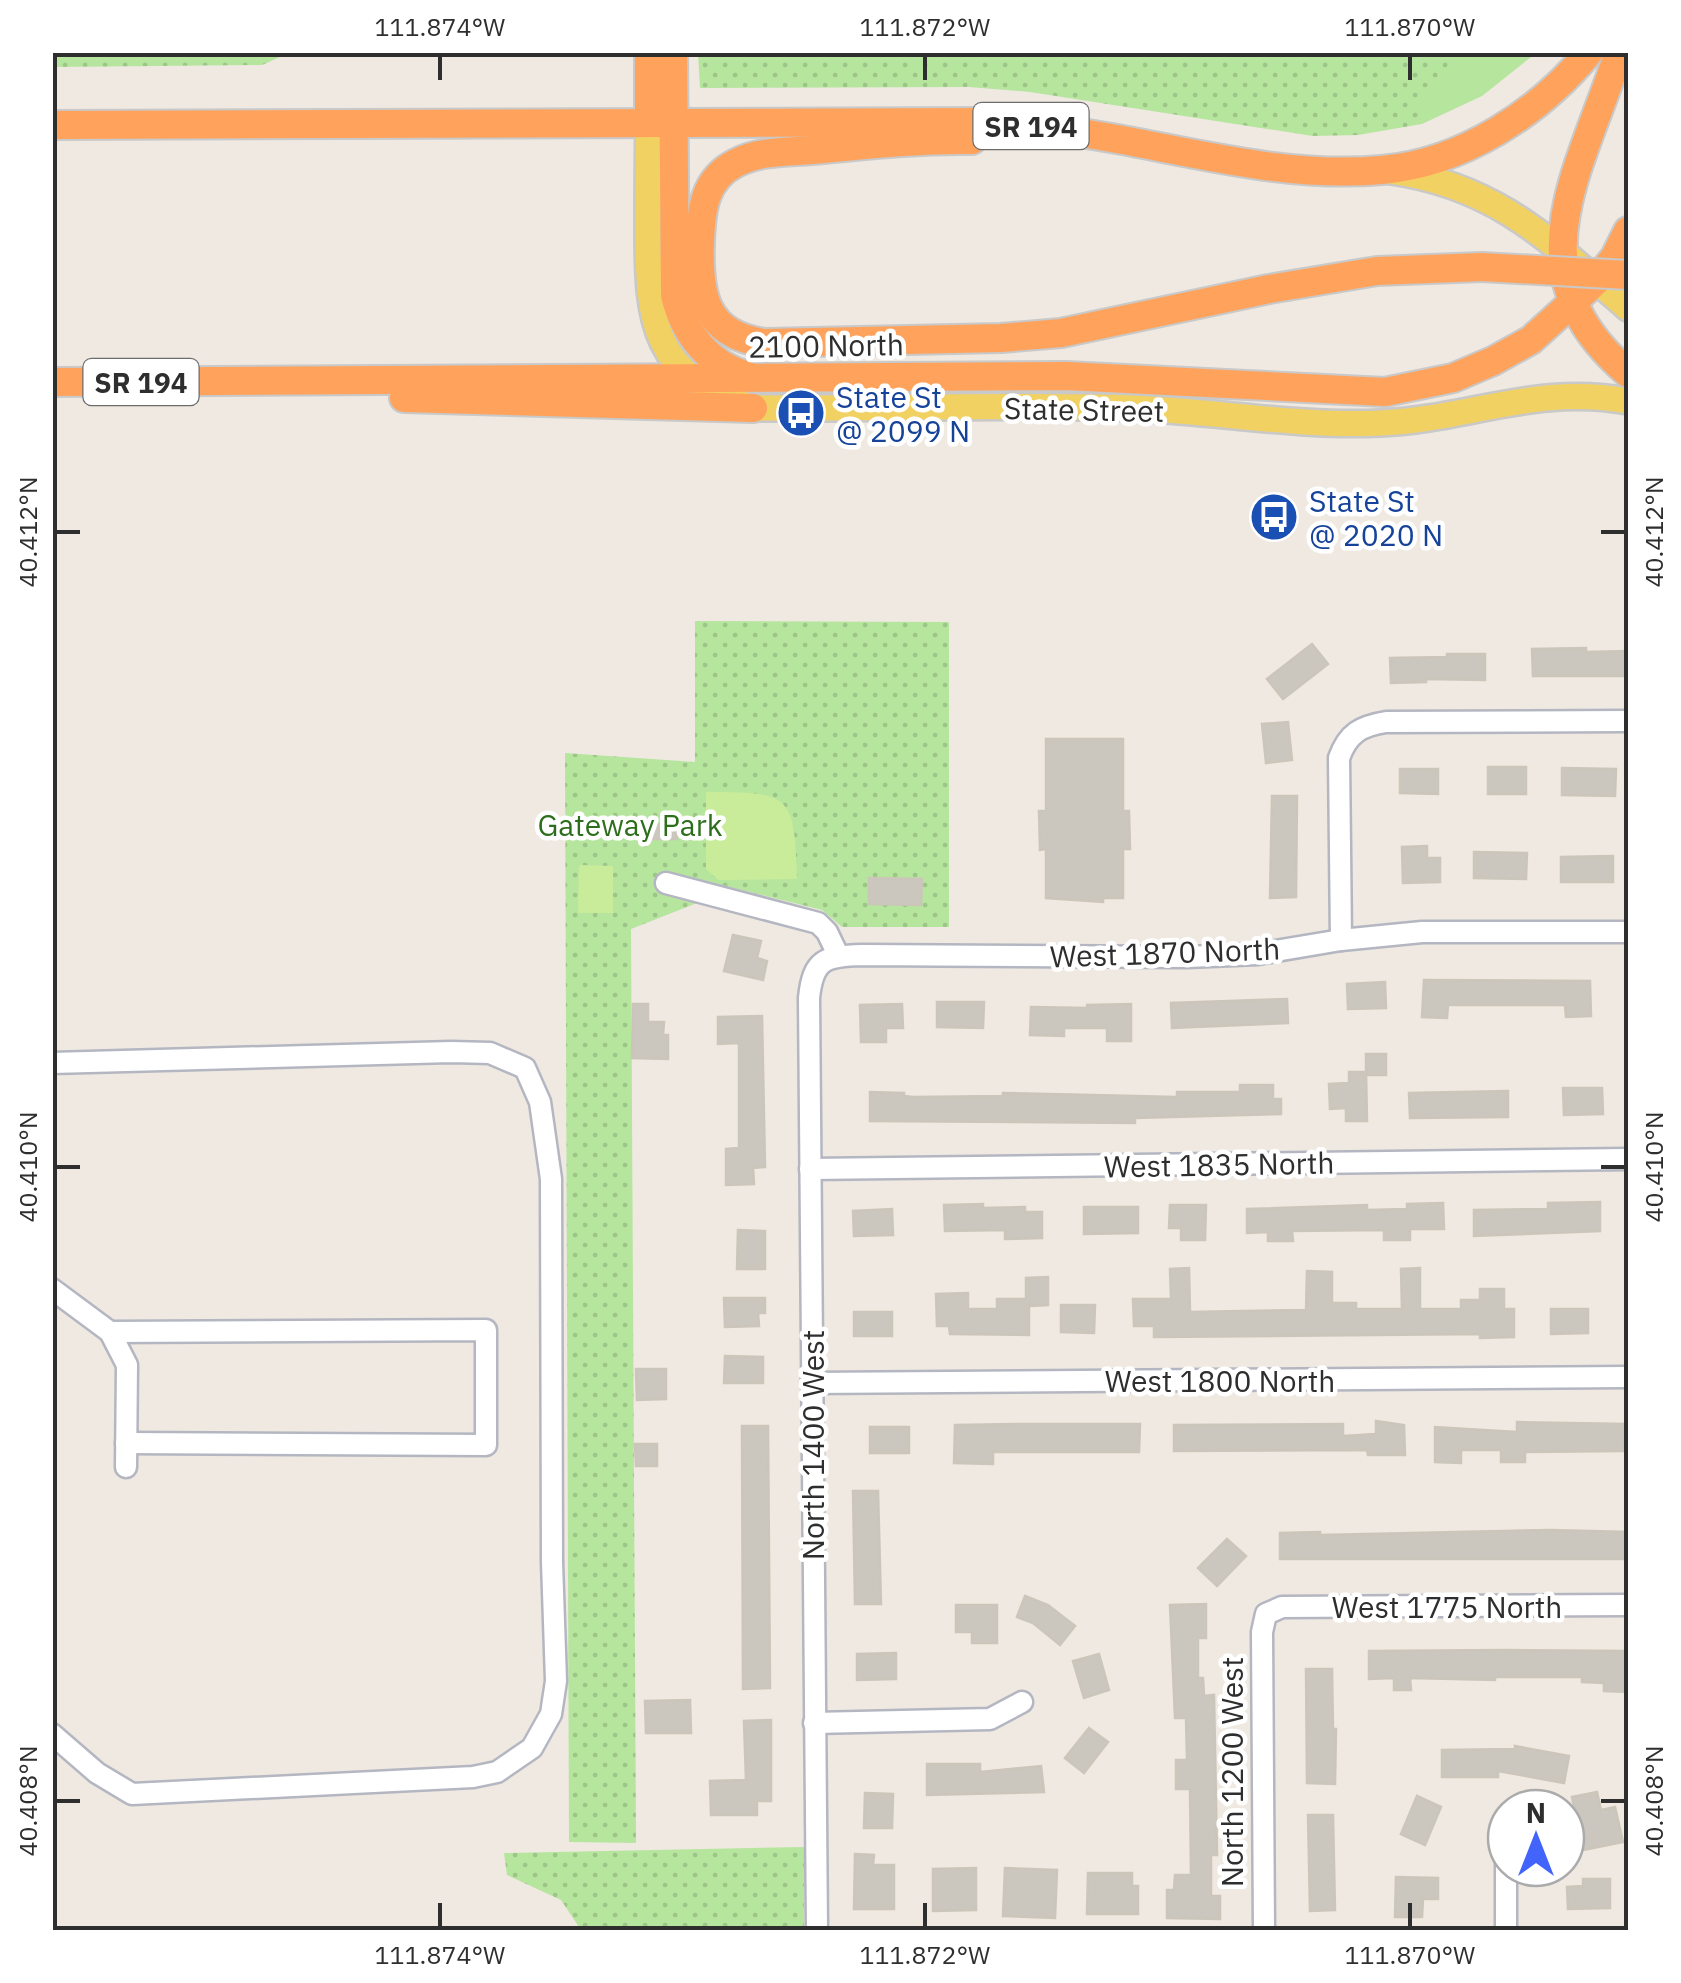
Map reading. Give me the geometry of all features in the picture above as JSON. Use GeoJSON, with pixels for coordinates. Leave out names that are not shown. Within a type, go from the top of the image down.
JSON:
{"type":"FeatureCollection","features":[{"type":"Feature","properties":{"kind":"highway"},"geometry":{"type":"LineString","coordinates":[[649,52],[661,122],[678,310],[701,348],[726,368],[770,378],[852,364],[950,359],[1024,346],[1062,333],[1269,289],[1377,272],[1482,267],[1628,275]]}},
{"type":"Feature","properties":{"kind":"highway"},"geometry":{"type":"LineString","coordinates":[[661,122],[673,52]]}},
{"type":"Feature","properties":{"kind":"highway","name":"SR 194"},"geometry":{"type":"LineString","coordinates":[[52,125],[988,122],[1061,130],[1254,165],[1337,172],[1384,170],[1439,158],[1520,117],[1557,88],[1590,52]]}},
{"type":"Feature","properties":{"kind":"highway"},"geometry":{"type":"LineString","coordinates":[[1624,53],[1567,200],[1561,249],[1576,302],[1598,341],[1628,373]]}},
{"type":"Feature","properties":{"kind":"highway"},"geometry":{"type":"LineString","coordinates":[[1062,333],[765,344],[739,338],[718,322],[701,292],[700,210],[704,198],[728,168],[749,157],[904,141],[1038,143],[1254,165]]}},
{"type":"Feature","properties":{"kind":"highway"},"geometry":{"type":"LineString","coordinates":[[1596,281],[1628,231]]}},
{"type":"Feature","properties":{"kind":"highway","name":"SR 194"},"geometry":{"type":"LineString","coordinates":[[1576,302],[1596,281]]}},
{"type":"Feature","properties":{"kind":"highway","name":"2100 North"},"geometry":{"type":"LineString","coordinates":[[52,382],[1066,376],[1385,392],[1430,384],[1494,361],[1530,340],[1576,302]]}},
{"type":"Feature","properties":{"kind":"highway"},"geometry":{"type":"LineString","coordinates":[[228,382],[396,398],[754,408]]}},
{"type":"Feature","properties":{"kind":"main road","name":"State Street"},"geometry":{"type":"LineString","coordinates":[[661,122],[650,305],[666,348],[694,379],[713,392],[754,408],[1106,408],[1381,423],[1544,397],[1585,396],[1628,402]]}},
{"type":"Feature","properties":{"kind":"main road"},"geometry":{"type":"LineString","coordinates":[[1384,170],[1430,176],[1474,192],[1517,216],[1628,308]]}},
{"type":"Feature","properties":{"kind":"street"},"geometry":{"type":"LineString","coordinates":[[1341,940],[1340,758],[1344,744],[1354,732],[1369,724],[1386,722],[1628,721]]}},
{"type":"Feature","properties":{"kind":"street"},"geometry":{"type":"LineString","coordinates":[[666,882],[818,924],[827,932],[829,959]]}},
{"type":"Feature","properties":{"kind":"street","name":"West 1870 North"},"geometry":{"type":"LineString","coordinates":[[829,959],[1205,956],[1258,954],[1422,932],[1628,932]]}},
{"type":"Feature","properties":{"kind":"street","name":"North 1400 West"},"geometry":{"type":"LineString","coordinates":[[817,1930],[809,998],[812,975],[829,959]]}},
{"type":"Feature","properties":{"kind":"street"},"geometry":{"type":"LineString","coordinates":[[52,1063],[451,1052],[490,1053],[525,1068],[540,1102],[551,1178],[556,1681],[551,1714],[532,1748],[497,1772],[473,1777],[132,1794],[97,1772],[52,1734]]}},
{"type":"Feature","properties":{"kind":"street","name":"West 1835 North"},"geometry":{"type":"LineString","coordinates":[[810,1170],[1628,1159]]}},
{"type":"Feature","properties":{"kind":"street"},"geometry":{"type":"LineString","coordinates":[[52,1289],[110,1332],[127,1364],[126,1467]]}},
{"type":"Feature","properties":{"kind":"street"},"geometry":{"type":"LineString","coordinates":[[110,1332],[486,1330],[486,1446],[126,1443]]}},
{"type":"Feature","properties":{"kind":"street","name":"West 1800 North"},"geometry":{"type":"LineString","coordinates":[[812,1382],[1628,1377]]}},
{"type":"Feature","properties":{"kind":"street","name":"West 1775 North"},"geometry":{"type":"LineString","coordinates":[[1266,1614],[1282,1606],[1628,1605]]}},
{"type":"Feature","properties":{"kind":"street","name":"North 1200 West"},"geometry":{"type":"LineString","coordinates":[[1264,1930],[1262,1632],[1266,1614]]}},
{"type":"Feature","properties":{"kind":"street"},"geometry":{"type":"LineString","coordinates":[[814,1723],[990,1719],[1022,1702]]}},
{"type":"Feature","properties":{"kind":"street"},"geometry":{"type":"LineString","coordinates":[[1506,1888],[1506,1930]]}},
{"type":"Feature","properties":{"kind":"green space"},"geometry":{"type":"Polygon","coordinates":[[[52,53],[289,53],[262,65],[53,67],[52,53]]]}},
{"type":"Feature","properties":{"kind":"green space"},"geometry":{"type":"Polygon","coordinates":[[[698,53],[1459,53],[1428,94],[1422,124],[1358,135],[1313,136],[1030,92],[969,87],[700,88],[698,53]]]}},
{"type":"Feature","properties":{"kind":"green space"},"geometry":{"type":"Polygon","coordinates":[[[1459,53],[1536,53],[1482,96],[1422,124],[1427,91],[1459,53]]]}},
{"type":"Feature","properties":{"kind":"green space","name":"Gateway Park"},"geometry":{"type":"Polygon","coordinates":[[[695,621],[949,622],[949,927],[842,927],[822,910],[697,879],[697,903],[631,929],[636,1843],[569,1842],[565,753],[695,762],[695,621]]]}},
{"type":"Feature","properties":{"kind":"green space"},"geometry":{"type":"Polygon","coordinates":[[[706,792],[756,794],[782,804],[793,830],[797,879],[718,880],[706,869],[706,792]]]}},
{"type":"Feature","properties":{"kind":"green space"},"geometry":{"type":"Polygon","coordinates":[[[579,865],[613,866],[613,913],[578,913],[579,865]]]}},
{"type":"Feature","properties":{"kind":"green space"},"geometry":{"type":"Polygon","coordinates":[[[804,1847],[804,1930],[581,1930],[561,1900],[507,1875],[504,1853],[804,1847]]]}},
{"type":"Feature","properties":{"kind":"building"},"geometry":{"type":"Polygon","coordinates":[[[1312,644],[1328,664],[1283,699],[1267,679],[1312,644]]]}},
{"type":"Feature","properties":{"kind":"building"},"geometry":{"type":"Polygon","coordinates":[[[1586,648],[1586,652],[1628,651],[1628,676],[1533,676],[1532,649],[1586,648]]]}},
{"type":"Feature","properties":{"kind":"building"},"geometry":{"type":"Polygon","coordinates":[[[1485,654],[1485,680],[1391,683],[1390,658],[1485,654]]]}},
{"type":"Feature","properties":{"kind":"building"},"geometry":{"type":"Polygon","coordinates":[[[1288,722],[1292,760],[1266,763],[1262,724],[1288,722]]]}},
{"type":"Feature","properties":{"kind":"building"},"geometry":{"type":"Polygon","coordinates":[[[1046,739],[1123,739],[1123,811],[1129,811],[1130,849],[1123,849],[1123,898],[1103,898],[1103,902],[1046,898],[1046,849],[1040,850],[1039,811],[1046,811],[1046,739]]]}},
{"type":"Feature","properties":{"kind":"building"},"geometry":{"type":"Polygon","coordinates":[[[1488,767],[1526,767],[1526,794],[1488,794],[1488,767]]]}},
{"type":"Feature","properties":{"kind":"building"},"geometry":{"type":"Polygon","coordinates":[[[1562,768],[1616,769],[1615,796],[1562,795],[1562,768]]]}},
{"type":"Feature","properties":{"kind":"building"},"geometry":{"type":"Polygon","coordinates":[[[1400,769],[1438,769],[1438,794],[1400,793],[1400,769]]]}},
{"type":"Feature","properties":{"kind":"building"},"geometry":{"type":"Polygon","coordinates":[[[1272,796],[1297,796],[1296,897],[1270,898],[1272,796]]]}},
{"type":"Feature","properties":{"kind":"building"},"geometry":{"type":"Polygon","coordinates":[[[644,824],[677,825],[677,839],[643,839],[644,824]]]}},
{"type":"Feature","properties":{"kind":"building"},"geometry":{"type":"Polygon","coordinates":[[[1427,846],[1427,858],[1440,858],[1440,882],[1403,883],[1402,847],[1427,846]]]}},
{"type":"Feature","properties":{"kind":"building"},"geometry":{"type":"Polygon","coordinates":[[[1474,852],[1527,853],[1526,879],[1474,878],[1474,852]]]}},
{"type":"Feature","properties":{"kind":"building"},"geometry":{"type":"Polygon","coordinates":[[[1613,856],[1613,882],[1561,882],[1561,857],[1613,856]]]}},
{"type":"Feature","properties":{"kind":"building"},"geometry":{"type":"Polygon","coordinates":[[[869,878],[922,879],[921,905],[869,904],[869,878]]]}},
{"type":"Feature","properties":{"kind":"building"},"geometry":{"type":"Polygon","coordinates":[[[733,935],[761,941],[757,958],[767,961],[763,980],[724,971],[733,935]]]}},
{"type":"Feature","properties":{"kind":"building"},"geometry":{"type":"Polygon","coordinates":[[[1424,980],[1590,981],[1591,1016],[1566,1017],[1565,1005],[1448,1005],[1447,1018],[1422,1017],[1424,980]]]}},
{"type":"Feature","properties":{"kind":"building"},"geometry":{"type":"Polygon","coordinates":[[[1385,982],[1386,1008],[1348,1009],[1347,984],[1385,982]]]}},
{"type":"Feature","properties":{"kind":"building"},"geometry":{"type":"Polygon","coordinates":[[[1287,999],[1288,1023],[1172,1028],[1171,1003],[1287,999]]]}},
{"type":"Feature","properties":{"kind":"building"},"geometry":{"type":"Polygon","coordinates":[[[937,1002],[984,1002],[983,1028],[937,1027],[937,1002]]]}},
{"type":"Feature","properties":{"kind":"building"},"geometry":{"type":"Polygon","coordinates":[[[633,1004],[648,1004],[648,1022],[664,1022],[668,1059],[632,1058],[633,1004]]]}},
{"type":"Feature","properties":{"kind":"building"},"geometry":{"type":"Polygon","coordinates":[[[902,1004],[903,1028],[886,1028],[886,1042],[861,1042],[860,1005],[902,1004]]]}},
{"type":"Feature","properties":{"kind":"building"},"geometry":{"type":"Polygon","coordinates":[[[1131,1004],[1131,1041],[1107,1041],[1107,1028],[1064,1028],[1064,1036],[1030,1035],[1031,1007],[1131,1004]]]}},
{"type":"Feature","properties":{"kind":"building"},"geometry":{"type":"Polygon","coordinates":[[[762,1016],[765,1167],[753,1168],[754,1184],[726,1185],[726,1149],[739,1148],[739,1043],[718,1044],[718,1017],[762,1016]]]}},
{"type":"Feature","properties":{"kind":"building"},"geometry":{"type":"Polygon","coordinates":[[[1366,1054],[1386,1054],[1386,1075],[1366,1075],[1366,1054]]]}},
{"type":"Feature","properties":{"kind":"building"},"geometry":{"type":"Polygon","coordinates":[[[1349,1072],[1366,1072],[1367,1121],[1346,1121],[1346,1108],[1330,1109],[1329,1084],[1349,1083],[1349,1072]]]}},
{"type":"Feature","properties":{"kind":"building"},"geometry":{"type":"Polygon","coordinates":[[[1240,1085],[1273,1085],[1273,1099],[1281,1099],[1281,1114],[1135,1118],[1135,1123],[870,1121],[870,1092],[913,1097],[1003,1093],[1177,1097],[1177,1092],[1240,1092],[1240,1085]]]}},
{"type":"Feature","properties":{"kind":"building"},"geometry":{"type":"Polygon","coordinates":[[[1563,1088],[1602,1088],[1603,1114],[1564,1115],[1563,1088]]]}},
{"type":"Feature","properties":{"kind":"building"},"geometry":{"type":"Polygon","coordinates":[[[1508,1091],[1508,1117],[1410,1118],[1409,1093],[1508,1091]]]}},
{"type":"Feature","properties":{"kind":"building"},"geometry":{"type":"Polygon","coordinates":[[[1600,1202],[1600,1231],[1474,1236],[1474,1210],[1548,1209],[1548,1203],[1600,1202]]]}},
{"type":"Feature","properties":{"kind":"building"},"geometry":{"type":"Polygon","coordinates":[[[1443,1203],[1444,1229],[1410,1229],[1410,1240],[1384,1240],[1384,1230],[1292,1231],[1293,1241],[1268,1241],[1268,1232],[1247,1233],[1247,1209],[1367,1205],[1367,1210],[1407,1209],[1407,1204],[1443,1203]]]}},
{"type":"Feature","properties":{"kind":"building"},"geometry":{"type":"Polygon","coordinates":[[[983,1204],[983,1208],[1025,1207],[1025,1212],[1042,1212],[1042,1238],[1005,1239],[1005,1230],[945,1231],[944,1205],[983,1204]]]}},
{"type":"Feature","properties":{"kind":"building"},"geometry":{"type":"Polygon","coordinates":[[[1170,1205],[1206,1205],[1205,1240],[1181,1240],[1181,1228],[1169,1228],[1170,1205]]]}},
{"type":"Feature","properties":{"kind":"building"},"geometry":{"type":"Polygon","coordinates":[[[1084,1207],[1138,1207],[1138,1233],[1084,1234],[1084,1207]]]}},
{"type":"Feature","properties":{"kind":"building"},"geometry":{"type":"Polygon","coordinates":[[[892,1209],[893,1235],[854,1236],[853,1211],[892,1209]]]}},
{"type":"Feature","properties":{"kind":"building"},"geometry":{"type":"Polygon","coordinates":[[[738,1230],[765,1231],[765,1269],[737,1269],[738,1230]]]}},
{"type":"Feature","properties":{"kind":"building"},"geometry":{"type":"Polygon","coordinates":[[[1189,1268],[1190,1312],[1306,1310],[1307,1271],[1332,1272],[1332,1303],[1356,1303],[1356,1309],[1402,1309],[1401,1269],[1420,1268],[1420,1309],[1461,1309],[1461,1300],[1480,1300],[1480,1289],[1504,1289],[1504,1309],[1514,1309],[1514,1337],[1154,1337],[1154,1326],[1134,1326],[1133,1299],[1171,1299],[1170,1269],[1189,1268]]]}},
{"type":"Feature","properties":{"kind":"building"},"geometry":{"type":"Polygon","coordinates":[[[1048,1277],[1048,1305],[1029,1306],[1029,1335],[950,1334],[949,1326],[937,1326],[936,1294],[968,1293],[968,1309],[997,1309],[997,1299],[1026,1299],[1026,1278],[1048,1277]]]}},
{"type":"Feature","properties":{"kind":"building"},"geometry":{"type":"Polygon","coordinates":[[[724,1298],[765,1298],[765,1313],[758,1313],[759,1326],[725,1327],[724,1298]]]}},
{"type":"Feature","properties":{"kind":"building"},"geometry":{"type":"Polygon","coordinates":[[[1061,1305],[1095,1305],[1094,1333],[1061,1332],[1061,1305]]]}},
{"type":"Feature","properties":{"kind":"building"},"geometry":{"type":"Polygon","coordinates":[[[1551,1309],[1588,1309],[1588,1333],[1551,1334],[1551,1309]]]}},
{"type":"Feature","properties":{"kind":"building"},"geometry":{"type":"Polygon","coordinates":[[[854,1312],[892,1312],[892,1336],[854,1336],[854,1312]]]}},
{"type":"Feature","properties":{"kind":"building"},"geometry":{"type":"Polygon","coordinates":[[[725,1356],[763,1357],[763,1383],[724,1383],[725,1356]]]}},
{"type":"Feature","properties":{"kind":"building"},"geometry":{"type":"Polygon","coordinates":[[[636,1369],[666,1369],[666,1399],[637,1400],[636,1369]]]}},
{"type":"Feature","properties":{"kind":"building"},"geometry":{"type":"Polygon","coordinates":[[[1376,1421],[1404,1425],[1405,1455],[1368,1455],[1367,1450],[1174,1451],[1174,1425],[1343,1424],[1343,1436],[1376,1434],[1376,1421]]]}},
{"type":"Feature","properties":{"kind":"building"},"geometry":{"type":"Polygon","coordinates":[[[1517,1422],[1625,1424],[1624,1451],[1525,1452],[1525,1462],[1501,1462],[1501,1450],[1461,1450],[1461,1463],[1435,1462],[1435,1427],[1517,1432],[1517,1422]]]}},
{"type":"Feature","properties":{"kind":"building"},"geometry":{"type":"Polygon","coordinates":[[[1140,1424],[1139,1452],[993,1452],[993,1464],[954,1463],[955,1425],[1140,1424]]]}},
{"type":"Feature","properties":{"kind":"building"},"geometry":{"type":"Polygon","coordinates":[[[742,1426],[768,1426],[770,1688],[743,1689],[742,1426]]]}},
{"type":"Feature","properties":{"kind":"building"},"geometry":{"type":"Polygon","coordinates":[[[870,1427],[909,1427],[909,1453],[870,1453],[870,1427]]]}},
{"type":"Feature","properties":{"kind":"building"},"geometry":{"type":"Polygon","coordinates":[[[635,1444],[657,1444],[657,1466],[636,1466],[635,1444]]]}},
{"type":"Feature","properties":{"kind":"building"},"geometry":{"type":"Polygon","coordinates":[[[853,1491],[878,1491],[881,1604],[855,1604],[853,1491]]]}},
{"type":"Feature","properties":{"kind":"building"},"geometry":{"type":"Polygon","coordinates":[[[1628,1532],[1628,1559],[1280,1559],[1280,1533],[1628,1532]]]}},
{"type":"Feature","properties":{"kind":"building"},"geometry":{"type":"Polygon","coordinates":[[[1227,1539],[1246,1556],[1217,1586],[1198,1568],[1227,1539]]]}},
{"type":"Feature","properties":{"kind":"building"},"geometry":{"type":"Polygon","coordinates":[[[1025,1596],[1048,1605],[1075,1626],[1060,1645],[1033,1623],[1017,1617],[1025,1596]]]}},
{"type":"Feature","properties":{"kind":"building"},"geometry":{"type":"Polygon","coordinates":[[[1206,1604],[1206,1638],[1198,1638],[1198,1678],[1203,1678],[1204,1696],[1214,1695],[1217,1855],[1211,1855],[1211,1896],[1220,1896],[1220,1919],[1167,1918],[1167,1890],[1174,1890],[1175,1875],[1191,1875],[1190,1789],[1176,1789],[1176,1760],[1187,1760],[1186,1718],[1175,1718],[1170,1605],[1206,1604]]]}},
{"type":"Feature","properties":{"kind":"building"},"geometry":{"type":"Polygon","coordinates":[[[956,1605],[997,1605],[997,1643],[972,1643],[972,1632],[956,1632],[956,1605]]]}},
{"type":"Feature","properties":{"kind":"building"},"geometry":{"type":"Polygon","coordinates":[[[1369,1651],[1628,1651],[1628,1692],[1604,1691],[1604,1683],[1582,1682],[1582,1677],[1410,1678],[1411,1690],[1394,1690],[1394,1678],[1369,1679],[1369,1651]]]}},
{"type":"Feature","properties":{"kind":"building"},"geometry":{"type":"Polygon","coordinates":[[[896,1653],[896,1679],[857,1680],[857,1654],[896,1653]]]}},
{"type":"Feature","properties":{"kind":"building"},"geometry":{"type":"Polygon","coordinates":[[[1099,1654],[1109,1690],[1084,1698],[1073,1661],[1099,1654]]]}},
{"type":"Feature","properties":{"kind":"building"},"geometry":{"type":"Polygon","coordinates":[[[1306,1669],[1332,1669],[1335,1784],[1307,1783],[1306,1669]]]}},
{"type":"Feature","properties":{"kind":"building"},"geometry":{"type":"Polygon","coordinates":[[[690,1700],[691,1733],[646,1733],[645,1701],[690,1700]]]}},
{"type":"Feature","properties":{"kind":"building"},"geometry":{"type":"Polygon","coordinates":[[[771,1720],[771,1801],[757,1801],[757,1815],[711,1815],[710,1781],[746,1780],[744,1721],[771,1720]]]}},
{"type":"Feature","properties":{"kind":"building"},"geometry":{"type":"Polygon","coordinates":[[[1089,1728],[1108,1742],[1084,1773],[1065,1758],[1089,1728]]]}},
{"type":"Feature","properties":{"kind":"building"},"geometry":{"type":"Polygon","coordinates":[[[1515,1746],[1569,1756],[1564,1783],[1498,1771],[1498,1777],[1442,1777],[1442,1750],[1515,1746]]]}},
{"type":"Feature","properties":{"kind":"building"},"geometry":{"type":"Polygon","coordinates":[[[927,1764],[980,1764],[980,1772],[1041,1766],[1044,1792],[927,1795],[927,1764]]]}},
{"type":"Feature","properties":{"kind":"building"},"geometry":{"type":"Polygon","coordinates":[[[1597,1792],[1601,1810],[1615,1807],[1623,1842],[1586,1849],[1586,1794],[1597,1792]]]}},
{"type":"Feature","properties":{"kind":"building"},"geometry":{"type":"Polygon","coordinates":[[[865,1793],[893,1794],[892,1828],[864,1828],[865,1793]]]}},
{"type":"Feature","properties":{"kind":"building"},"geometry":{"type":"Polygon","coordinates":[[[1417,1796],[1441,1807],[1425,1845],[1401,1834],[1417,1796]]]}},
{"type":"Feature","properties":{"kind":"building"},"geometry":{"type":"Polygon","coordinates":[[[1308,1815],[1333,1815],[1335,1910],[1310,1911],[1308,1815]]]}},
{"type":"Feature","properties":{"kind":"building"},"geometry":{"type":"Polygon","coordinates":[[[855,1854],[874,1855],[873,1865],[894,1865],[894,1909],[854,1909],[855,1854]]]}},
{"type":"Feature","properties":{"kind":"building"},"geometry":{"type":"Polygon","coordinates":[[[976,1868],[976,1910],[933,1911],[933,1869],[976,1868]]]}},
{"type":"Feature","properties":{"kind":"building"},"geometry":{"type":"Polygon","coordinates":[[[1005,1868],[1057,1870],[1055,1918],[1003,1916],[1005,1868]]]}},
{"type":"Feature","properties":{"kind":"building"},"geometry":{"type":"Polygon","coordinates":[[[1088,1873],[1132,1873],[1132,1886],[1138,1886],[1138,1914],[1087,1914],[1088,1873]]]}},
{"type":"Feature","properties":{"kind":"building"},"geometry":{"type":"Polygon","coordinates":[[[1396,1877],[1438,1878],[1438,1899],[1423,1899],[1422,1917],[1395,1917],[1396,1877]]]}},
{"type":"Feature","properties":{"kind":"building"},"geometry":{"type":"Polygon","coordinates":[[[1586,1879],[1610,1879],[1610,1908],[1568,1909],[1567,1888],[1586,1888],[1586,1879]]]}},
{"type":"Feature","properties":{"kind":"place","name":"State St @ 2099 N"},"geometry":{"type":"Point","coordinates":[801,413]}},
{"type":"Feature","properties":{"kind":"place","name":"State St @ 2020 N"},"geometry":{"type":"Point","coordinates":[1274,517]}}]}
